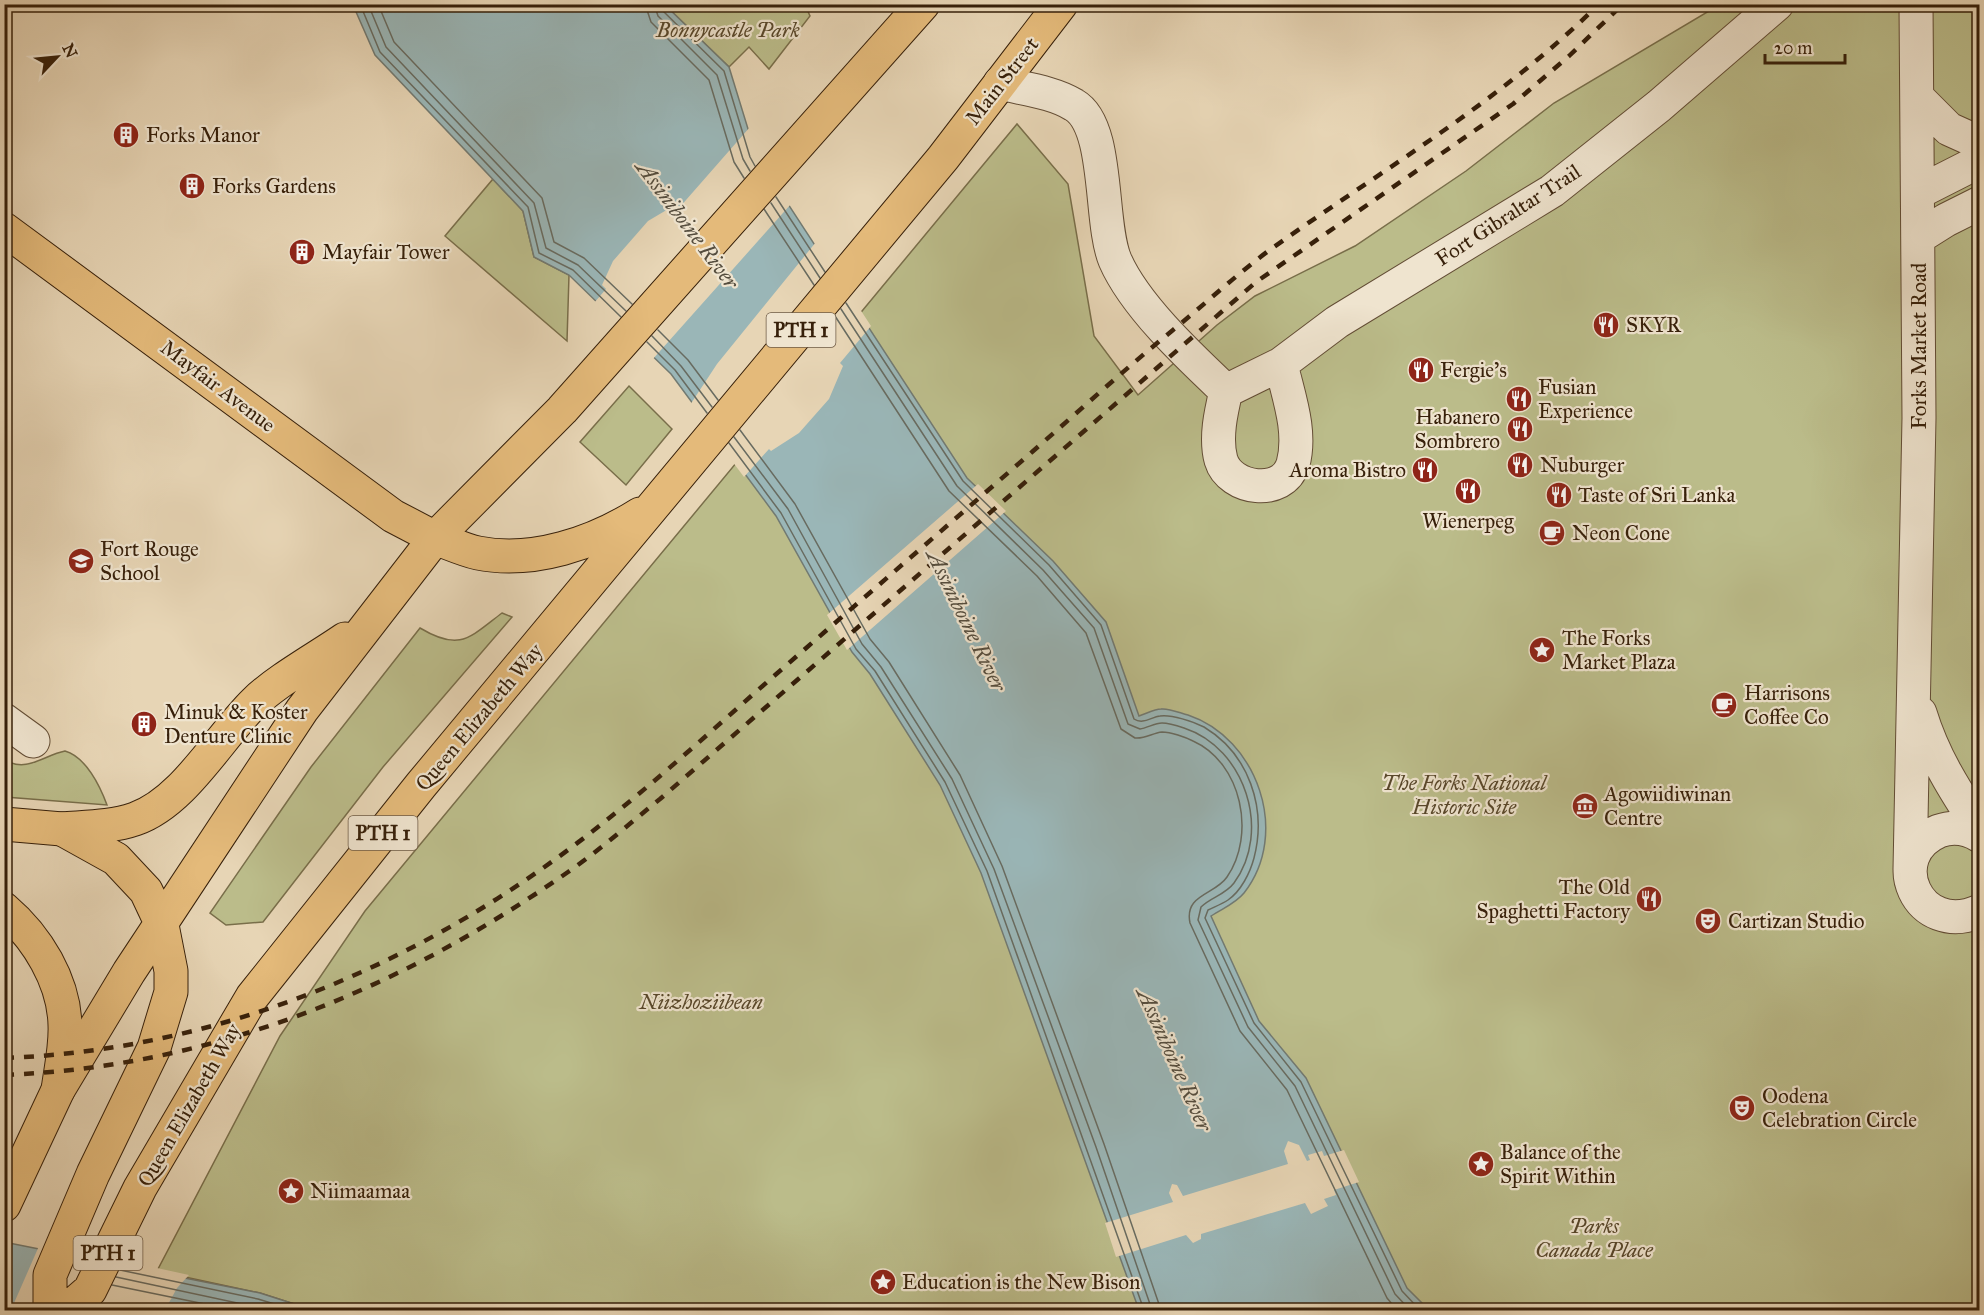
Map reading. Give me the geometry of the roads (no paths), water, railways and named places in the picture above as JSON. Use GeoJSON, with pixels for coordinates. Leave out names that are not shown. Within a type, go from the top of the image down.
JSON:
{"type":"FeatureCollection","features":[{"type":"Feature","properties":{"kind":"main road"},"geometry":{"type":"LineString","coordinates":[[4,1205],[58,1089],[129,972],[302,710],[435,538],[562,410],[923,4]]}},
{"type":"Feature","properties":{"kind":"main road","name":"Main Street"},"geometry":{"type":"LineString","coordinates":[[943,158],[1061,4]]}},
{"type":"Feature","properties":{"kind":"main road","name":"Queen Elizabeth Way"},"geometry":{"type":"LineString","coordinates":[[67,1311],[90,1290],[140,1188],[252,997],[421,785],[659,502],[943,158]]}},
{"type":"Feature","properties":{"kind":"main road","name":"Mayfair Avenue"},"geometry":{"type":"LineString","coordinates":[[4,229],[393,516],[435,538],[479,553],[534,555],[590,540],[618,528],[659,502]]}},
{"type":"Feature","properties":{"kind":"main road"},"geometry":{"type":"LineString","coordinates":[[4,824],[62,829],[103,826],[136,819],[157,807],[183,784],[256,701],[371,621]]}},
{"type":"Feature","properties":{"kind":"main road"},"geometry":{"type":"LineString","coordinates":[[50,1311],[50,1275],[93,1174],[154,1048],[168,1008],[171,971],[162,925],[146,891],[126,867],[93,844],[62,829]]}},
{"type":"Feature","properties":{"kind":"main road"},"geometry":{"type":"LineString","coordinates":[[4,909],[30,935],[42,952],[58,987],[65,1022],[58,1089]]}},
{"type":"Feature","properties":{"kind":"street","name":"Fort Gibraltar Trail"},"geometry":{"type":"LineString","coordinates":[[1227,391],[1281,364],[1337,322],[1552,191],[1659,106],[1777,4]]}},
{"type":"Feature","properties":{"kind":"street","name":"Forks Market Road"},"geometry":{"type":"LineString","coordinates":[[1916,4],[1919,192],[1917,531],[1910,870],[1917,897],[1926,908],[1952,918],[1966,917],[1980,911]]}},
{"type":"Feature","properties":{"kind":"street"},"geometry":{"type":"LineString","coordinates":[[1000,83],[1066,101],[1076,106],[1086,118],[1099,151],[1107,233],[1114,258],[1137,297],[1227,391],[1220,424],[1220,445],[1226,470],[1233,477],[1254,486],[1264,486],[1279,481],[1292,465],[1295,427],[1281,364]]}},
{"type":"Feature","properties":{"kind":"street"},"geometry":{"type":"LineString","coordinates":[[1918,98],[1949,129],[1980,143]]}},
{"type":"Feature","properties":{"kind":"street"},"geometry":{"type":"LineString","coordinates":[[1919,192],[1980,161]]}},
{"type":"Feature","properties":{"kind":"street"},"geometry":{"type":"LineString","coordinates":[[1919,237],[1980,203]]}},
{"type":"Feature","properties":{"kind":"street","name":"Forks Market Road"},"geometry":{"type":"LineString","coordinates":[[1912,688],[1930,746],[1951,786],[1980,828]]}},
{"type":"Feature","properties":{"kind":"street"},"geometry":{"type":"LineString","coordinates":[[4,720],[33,741]]}},
{"type":"Feature","properties":{"kind":"street"},"geometry":{"type":"LineString","coordinates":[[1910,870],[1913,856],[1931,835],[1944,829],[1958,828],[1980,836]]}},
{"type":"Feature","properties":{"kind":"water","name":"Assiniboine River"},"geometry":{"type":"Polygon","coordinates":[[[353,5],[665,5],[729,67],[756,155],[967,478],[1053,561],[1106,622],[1139,716],[1164,709],[1188,715],[1212,727],[1232,744],[1248,766],[1260,790],[1265,816],[1265,843],[1258,869],[1244,893],[1233,903],[1211,916],[1259,1021],[1306,1078],[1407,1288],[1429,1310],[1139,1310],[981,873],[940,785],[870,674],[852,652],[776,516],[671,374],[569,275],[534,257],[523,211],[375,55],[353,5]]]}},
{"type":"Feature","properties":{"kind":"water"},"geometry":{"type":"Polygon","coordinates":[[[4,1242],[260,1293],[313,1310],[5,1310],[4,1242]]]}},
{"type":"Feature","properties":{"kind":"railway"},"geometry":{"type":"LineString","coordinates":[[4,1058],[79,1052],[152,1040],[224,1022],[295,999],[364,971],[431,938],[495,900],[557,858],[640,793],[1120,375],[1246,269],[1271,249],[1481,103],[1522,72],[1599,4]]}},
{"type":"Feature","properties":{"kind":"railway"},"geometry":{"type":"LineString","coordinates":[[4,1075],[81,1069],[156,1056],[229,1038],[301,1015],[370,986],[438,952],[504,914],[568,872],[660,799],[1256,282],[1513,104],[1569,56],[1623,4]]}},
{"type":"Feature","properties":{"kind":"place","name":"Forks Manor"},"geometry":{"type":"Point","coordinates":[126,135]}},
{"type":"Feature","properties":{"kind":"place","name":"Forks Gardens"},"geometry":{"type":"Point","coordinates":[192,186]}},
{"type":"Feature","properties":{"kind":"place","name":"Mayfair Tower"},"geometry":{"type":"Point","coordinates":[302,252]}},
{"type":"Feature","properties":{"kind":"place","name":"SKYR"},"geometry":{"type":"Point","coordinates":[1606,325]}},
{"type":"Feature","properties":{"kind":"place","name":"Fergie's"},"geometry":{"type":"Point","coordinates":[1421,370]}},
{"type":"Feature","properties":{"kind":"place","name":"Fusian Experience"},"geometry":{"type":"Point","coordinates":[1519,399]}},
{"type":"Feature","properties":{"kind":"place","name":"Habanero Sombrero"},"geometry":{"type":"Point","coordinates":[1520,429]}},
{"type":"Feature","properties":{"kind":"place","name":"Nuburger"},"geometry":{"type":"Point","coordinates":[1520,465]}},
{"type":"Feature","properties":{"kind":"place","name":"Aroma Bistro"},"geometry":{"type":"Point","coordinates":[1425,470]}},
{"type":"Feature","properties":{"kind":"place","name":"Wienerpeg"},"geometry":{"type":"Point","coordinates":[1468,491]}},
{"type":"Feature","properties":{"kind":"place","name":"Taste of Sri Lanka"},"geometry":{"type":"Point","coordinates":[1559,495]}},
{"type":"Feature","properties":{"kind":"place","name":"Neon Cone"},"geometry":{"type":"Point","coordinates":[1552,533]}},
{"type":"Feature","properties":{"kind":"place","name":"Fort Rouge School"},"geometry":{"type":"Point","coordinates":[81,561]}},
{"type":"Feature","properties":{"kind":"place","name":"The Forks Market Plaza"},"geometry":{"type":"Point","coordinates":[1542,650]}},
{"type":"Feature","properties":{"kind":"place","name":"Harrisons Coffee Co"},"geometry":{"type":"Point","coordinates":[1724,705]}},
{"type":"Feature","properties":{"kind":"place","name":"Minuk & Koster Denture Clinic"},"geometry":{"type":"Point","coordinates":[144,724]}},
{"type":"Feature","properties":{"kind":"place","name":"Agowiidiwinan Centre"},"geometry":{"type":"Point","coordinates":[1585,806]}},
{"type":"Feature","properties":{"kind":"place","name":"The Old Spaghetti Factory"},"geometry":{"type":"Point","coordinates":[1649,899]}},
{"type":"Feature","properties":{"kind":"place","name":"Cartizan Studio"},"geometry":{"type":"Point","coordinates":[1708,921]}},
{"type":"Feature","properties":{"kind":"place","name":"Oodena Celebration Circle"},"geometry":{"type":"Point","coordinates":[1742,1108]}},
{"type":"Feature","properties":{"kind":"place","name":"Balance of the Spirit Within"},"geometry":{"type":"Point","coordinates":[1481,1164]}},
{"type":"Feature","properties":{"kind":"place","name":"Niimaamaa"},"geometry":{"type":"Point","coordinates":[291,1191]}},
{"type":"Feature","properties":{"kind":"place","name":"Education is the New Bison"},"geometry":{"type":"Point","coordinates":[883,1282]}},
{"type":"Feature","properties":{"kind":"park label","name":"Bonnycastle Park"},"geometry":{"type":"Point","coordinates":[728,30]}},
{"type":"Feature","properties":{"kind":"park label","name":"The Forks National Historic Site"},"geometry":{"type":"Point","coordinates":[1464,795]}},
{"type":"Feature","properties":{"kind":"park label","name":"Niizhoziibean"},"geometry":{"type":"Point","coordinates":[701,1002]}},
{"type":"Feature","properties":{"kind":"park label","name":"Parks Canada Place"},"geometry":{"type":"Point","coordinates":[1594,1238]}}]}
